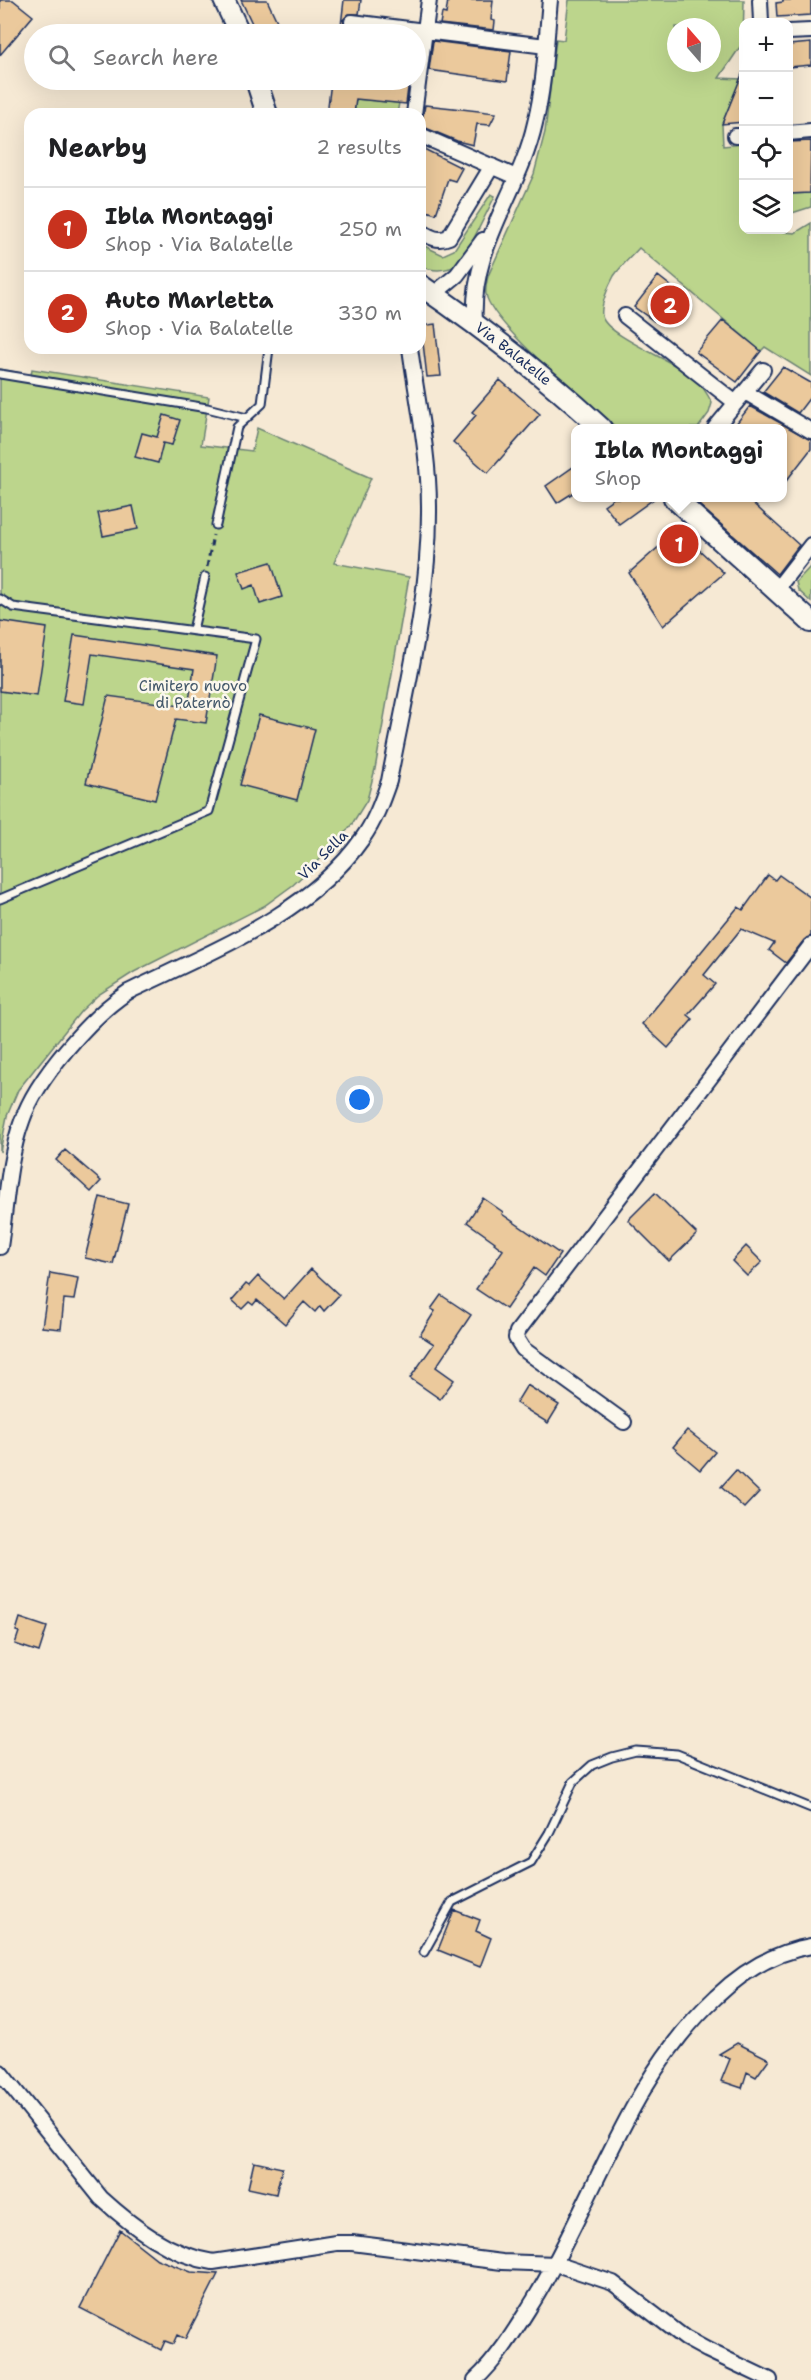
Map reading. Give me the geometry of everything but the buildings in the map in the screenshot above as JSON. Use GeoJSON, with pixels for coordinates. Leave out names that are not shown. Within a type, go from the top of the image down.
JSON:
{"type":"FeatureCollection","features":[{"type":"Feature","properties":{"kind":"street"},"geometry":{"type":"LineString","coordinates":[[224,0],[235,24]]}},
{"type":"Feature","properties":{"kind":"street"},"geometry":{"type":"LineString","coordinates":[[426,24],[429,0]]}},
{"type":"Feature","properties":{"kind":"street"},"geometry":{"type":"LineString","coordinates":[[475,323],[475,285],[478,270],[536,123],[550,0]]}},
{"type":"Feature","properties":{"kind":"street"},"geometry":{"type":"LineString","coordinates":[[760,0],[761,18]]}},
{"type":"Feature","properties":{"kind":"street"},"geometry":{"type":"LineString","coordinates":[[352,22],[368,24]]}},
{"type":"Feature","properties":{"kind":"street"},"geometry":{"type":"LineString","coordinates":[[426,31],[546,46]]}},
{"type":"Feature","properties":{"kind":"street"},"geometry":{"type":"LineString","coordinates":[[793,32],[811,31]]}},
{"type":"Feature","properties":{"kind":"street"},"geometry":{"type":"LineString","coordinates":[[259,90],[265,108]]}},
{"type":"Feature","properties":{"kind":"street"},"geometry":{"type":"LineString","coordinates":[[415,108],[417,90]]}},
{"type":"Feature","properties":{"kind":"street"},"geometry":{"type":"LineString","coordinates":[[793,133],[811,131]]}},
{"type":"Feature","properties":{"kind":"street"},"geometry":{"type":"LineString","coordinates":[[426,138],[516,177]]}},
{"type":"Feature","properties":{"kind":"street"},"geometry":{"type":"LineString","coordinates":[[426,234],[442,240],[449,237],[492,166]]}},
{"type":"Feature","properties":{"kind":"street"},"geometry":{"type":"LineString","coordinates":[[427,290],[447,285],[466,265],[496,220]]}},
{"type":"Feature","properties":{"kind":"street","name":"Via Balatelle"},"geometry":{"type":"LineString","coordinates":[[427,290],[475,323],[556,386],[596,424]]}},
{"type":"Feature","properties":{"kind":"street"},"geometry":{"type":"LineString","coordinates":[[625,316],[736,403]]}},
{"type":"Feature","properties":{"kind":"street","name":"Via Sella"},"geometry":{"type":"LineString","coordinates":[[0,1247],[16,1143],[22,1120],[38,1090],[78,1037],[110,1004],[128,992],[247,934],[283,913],[348,857],[362,839],[382,802],[389,781],[419,616],[428,541],[427,471],[411,354]]}},
{"type":"Feature","properties":{"kind":"street"},"geometry":{"type":"LineString","coordinates":[[719,424],[763,370]]}},
{"type":"Feature","properties":{"kind":"street"},"geometry":{"type":"LineString","coordinates":[[745,392],[811,431]]}},
{"type":"Feature","properties":{"kind":"street"},"geometry":{"type":"LineString","coordinates":[[678,502],[811,622]]}},
{"type":"Feature","properties":{"kind":"street"},"geometry":{"type":"LineString","coordinates":[[776,590],[811,545]]}},
{"type":"Feature","properties":{"kind":"street"},"geometry":{"type":"LineString","coordinates":[[624,1422],[523,1350],[516,1338],[517,1332],[811,945]]}},
{"type":"Feature","properties":{"kind":"street"},"geometry":{"type":"LineString","coordinates":[[475,2380],[514,2332],[556,2264],[643,2088],[669,2048],[695,2016],[731,1983],[765,1960],[811,1946]]}},
{"type":"Feature","properties":{"kind":"street"},"geometry":{"type":"LineString","coordinates":[[0,2072],[101,2198],[118,2214],[167,2248],[196,2259],[213,2262],[336,2243],[352,2243],[502,2262],[556,2264],[613,2283],[685,2337],[770,2380]]}},
{"type":"Feature","properties":{"kind":"lane"},"geometry":{"type":"LineString","coordinates":[[216,525],[237,427],[262,404],[268,354]]}},
{"type":"Feature","properties":{"kind":"lane"},"geometry":{"type":"LineString","coordinates":[[0,374],[207,408],[247,418]]}},
{"type":"Feature","properties":{"kind":"lane"},"geometry":{"type":"LineString","coordinates":[[193,630],[205,577]]}},
{"type":"Feature","properties":{"kind":"lane"},"geometry":{"type":"LineString","coordinates":[[0,599],[13,607],[256,639],[209,811],[0,898]]}},
{"type":"Feature","properties":{"kind":"lane"},"geometry":{"type":"LineString","coordinates":[[424,1952],[452,1902],[531,1862],[549,1833],[573,1782],[592,1765],[612,1757],[636,1751],[677,1754],[811,1808]]}},
{"type":"Feature","properties":{"kind":"path"},"geometry":{"type":"LineString","coordinates":[[205,577],[216,525]]}},
{"type":"Feature","properties":{"kind":"green space"},"geometry":{"type":"Polygon","coordinates":[[[569,0],[744,0],[744,18],[739,18],[739,48],[719,78],[739,79],[722,124],[723,146],[739,144],[739,234],[793,234],[811,223],[811,376],[765,347],[761,351],[639,248],[614,276],[607,290],[602,316],[606,324],[615,332],[693,377],[704,389],[712,403],[709,413],[701,424],[612,424],[565,384],[505,325],[492,308],[486,294],[488,276],[534,174],[545,132],[556,39],[564,40],[569,0]]]}},
{"type":"Feature","properties":{"kind":"green space"},"geometry":{"type":"Polygon","coordinates":[[[356,99],[399,103],[398,108],[355,108],[356,99]]]}},
{"type":"Feature","properties":{"kind":"green space"},"geometry":{"type":"Polygon","coordinates":[[[811,193],[811,207],[793,213],[793,194],[811,193]]]}},
{"type":"Feature","properties":{"kind":"green space"},"geometry":{"type":"Polygon","coordinates":[[[491,194],[495,196],[462,262],[441,270],[426,268],[426,247],[443,255],[454,250],[491,194]]]}},
{"type":"Feature","properties":{"kind":"green space","name":"Cimitero nuovo di Paternò"},"geometry":{"type":"Polygon","coordinates":[[[0,369],[31,375],[32,369],[209,397],[201,445],[252,451],[257,428],[371,478],[334,563],[409,577],[375,769],[367,800],[352,824],[333,847],[293,885],[264,906],[134,972],[98,995],[81,1011],[18,1090],[7,1116],[0,1152],[0,369]]]}},
{"type":"Feature","properties":{"kind":"green space"},"geometry":{"type":"Polygon","coordinates":[[[811,566],[811,602],[798,590],[796,582],[811,566]]]}},
{"type":"Feature","properties":{"kind":"place","name":"Auto Marletta"},"geometry":{"type":"Point","coordinates":[670,305]}},
{"type":"Feature","properties":{"kind":"place","name":"Ibla Montaggi"},"geometry":{"type":"Point","coordinates":[679,544]}}]}
